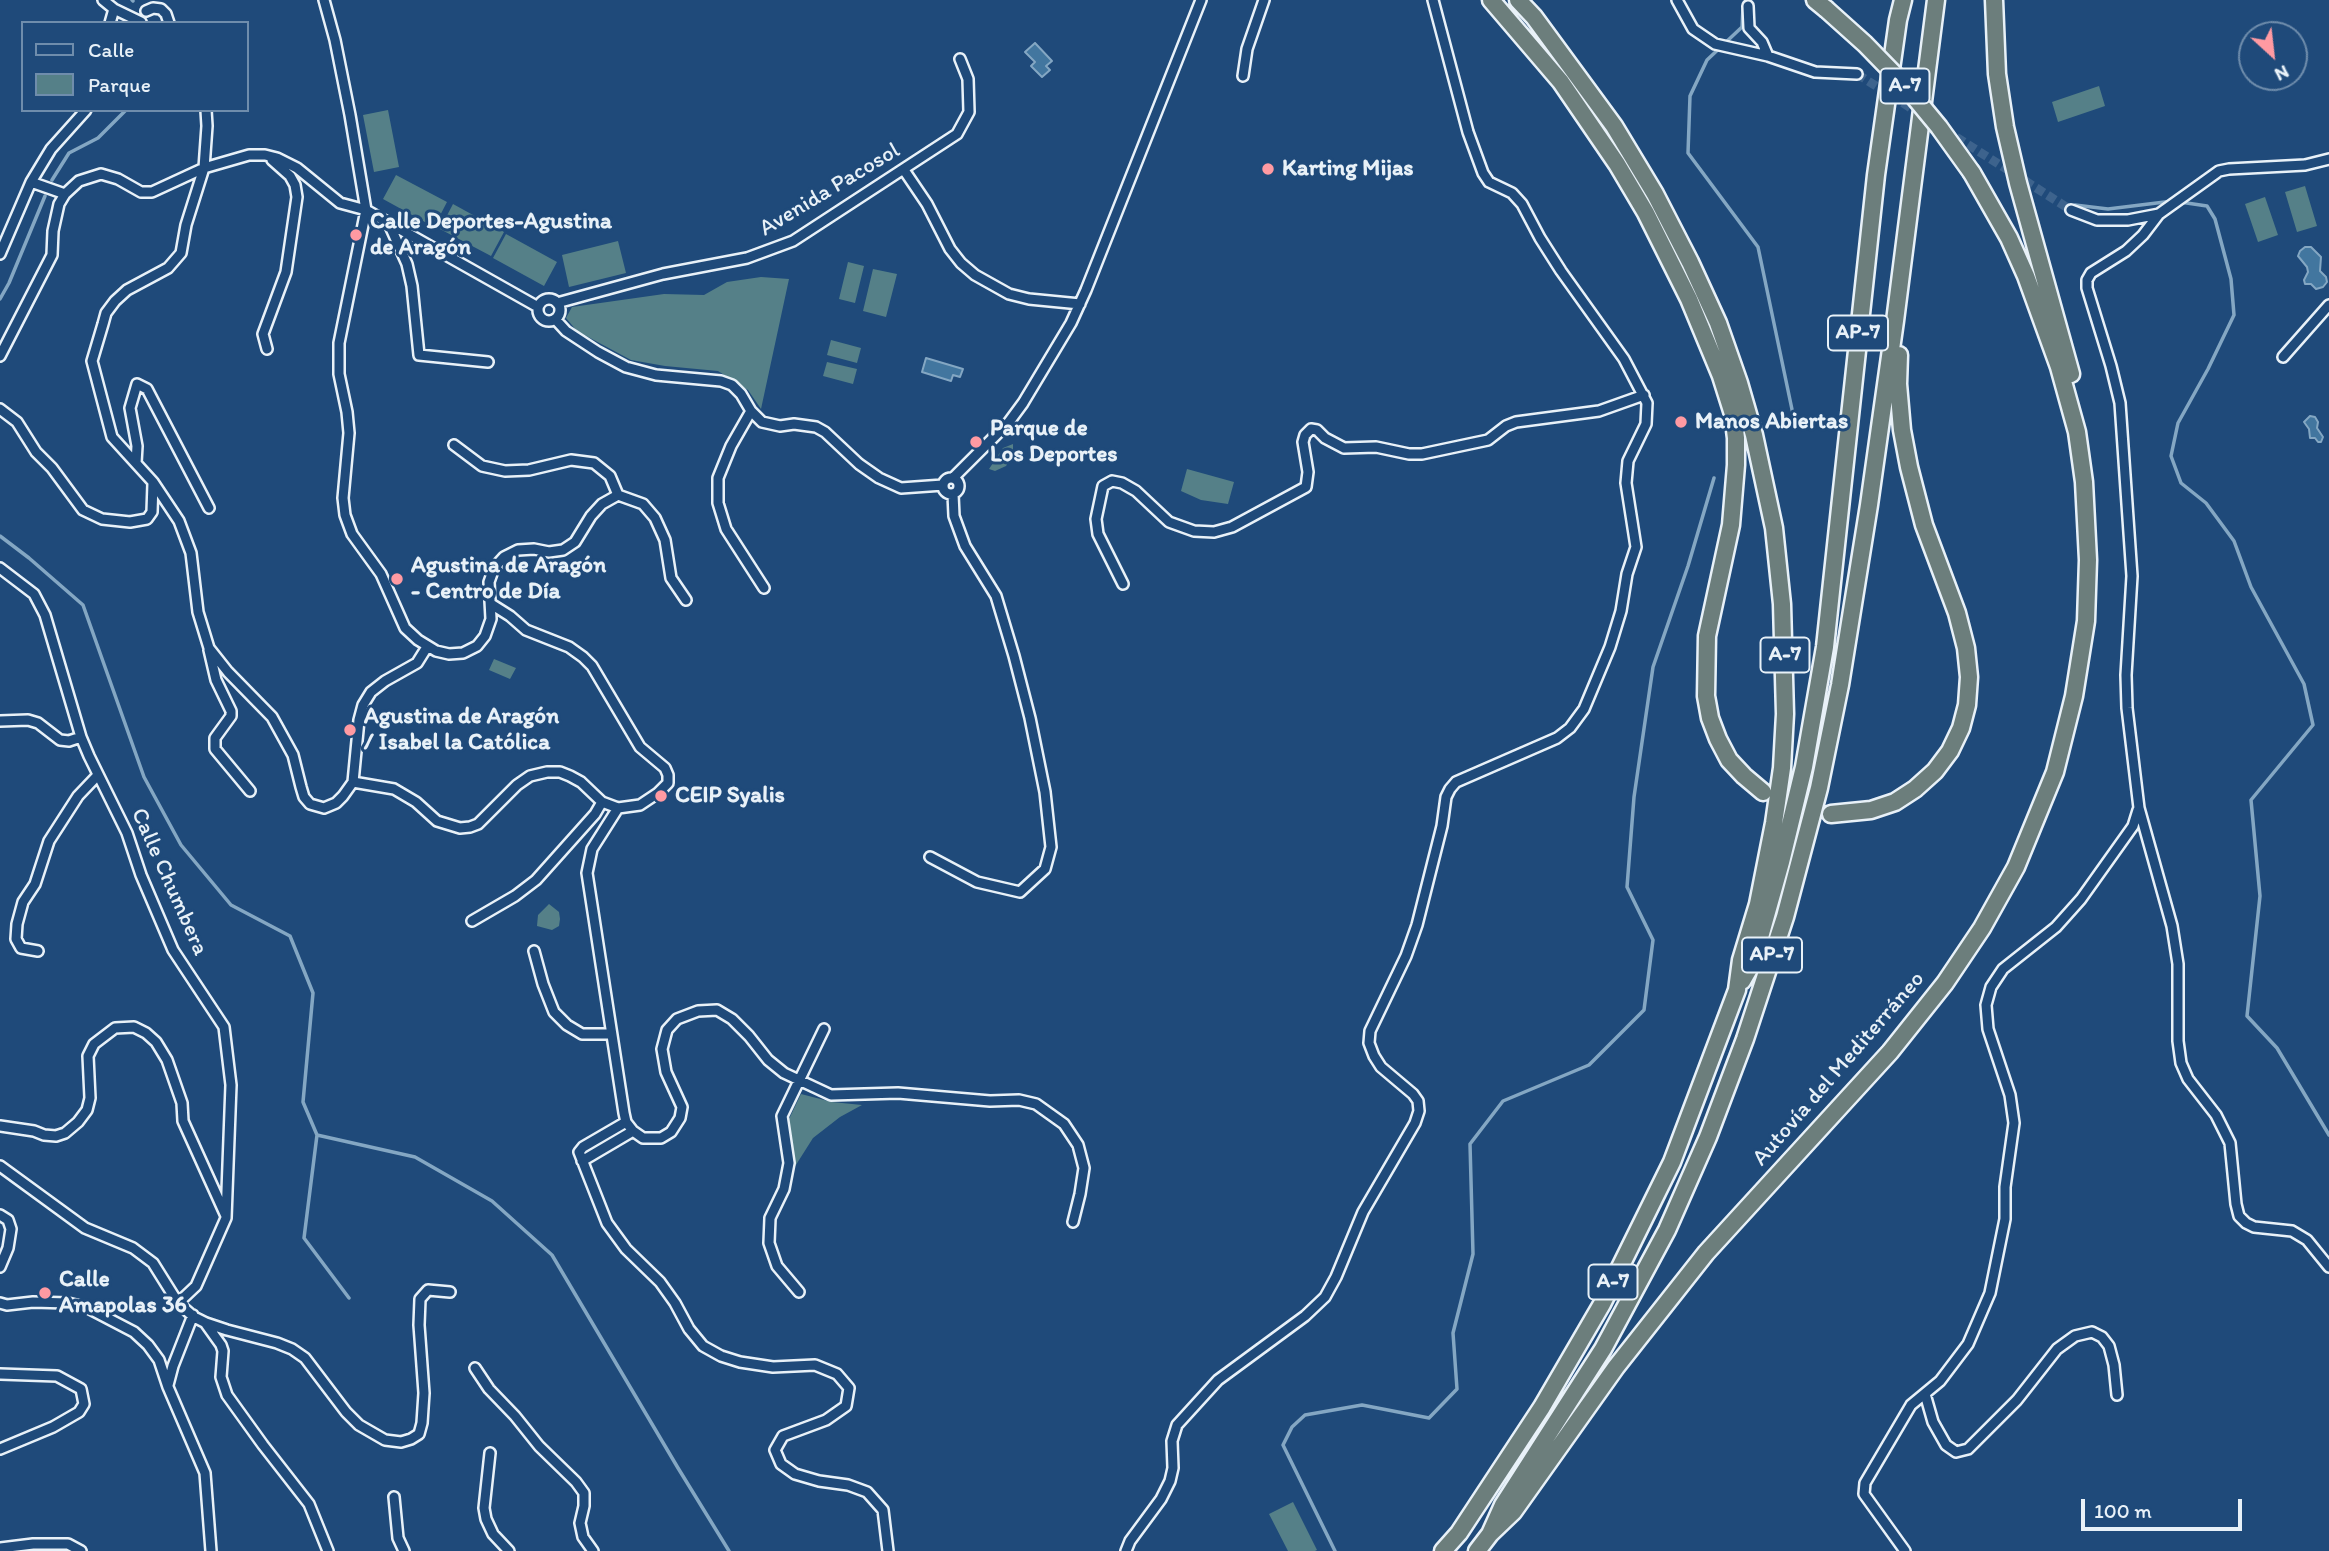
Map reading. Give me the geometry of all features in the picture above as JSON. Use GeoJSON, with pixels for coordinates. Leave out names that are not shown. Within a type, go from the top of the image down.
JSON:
{"type":"FeatureCollection","features":[{"type":"Feature","properties":{"kind":"highway"},"geometry":{"type":"LineString","coordinates":[[1491,0],[1561,82],[1617,164],[1646,213],[1689,299],[1721,376],[1732,414],[1736,438],[1736,465],[1731,525],[1707,636],[1706,696],[1710,718],[1729,760],[1763,792]]}},
{"type":"Feature","properties":{"kind":"highway"},"geometry":{"type":"LineString","coordinates":[[1503,0],[1550,40]]}},
{"type":"Feature","properties":{"kind":"highway","name":"A-7"},"geometry":{"type":"LineString","coordinates":[[1443,1551],[1459,1533],[1542,1407],[1602,1304],[1672,1162],[1737,990],[1741,960],[1758,904],[1782,768],[1785,659],[1774,528],[1754,435],[1739,383],[1718,323],[1655,194],[1614,126],[1534,17],[1518,0]]}},
{"type":"Feature","properties":{"kind":"highway"},"geometry":{"type":"LineString","coordinates":[[1897,0],[1898,20]]}},
{"type":"Feature","properties":{"kind":"highway","name":"AP-7"},"geometry":{"type":"LineString","coordinates":[[1737,990],[1753,962],[1782,862],[1804,767],[1825,647],[1871,213],[1903,0]]}},
{"type":"Feature","properties":{"kind":"highway","name":"AP-7"},"geometry":{"type":"LineString","coordinates":[[1490,1534],[1503,1505],[1603,1349],[1667,1230],[1708,1137],[1745,1039],[1785,917],[1819,788],[1840,685],[1895,321],[1936,0]]}},
{"type":"Feature","properties":{"kind":"highway"},"geometry":{"type":"LineString","coordinates":[[1994,0],[1997,74],[2005,127],[2066,353],[2079,410],[2077,432]]}},
{"type":"Feature","properties":{"kind":"highway","name":"Autovía del Mediterráneo"},"geometry":{"type":"LineString","coordinates":[[1477,1551],[1513,1511],[1616,1367],[1706,1253],[1890,1052],[1945,983],[1982,928],[2016,867],[2055,772],[2074,696],[2086,621],[2088,560],[2084,482],[2077,432],[2055,354],[2009,238],[1972,173],[1901,81],[1820,4]]}},
{"type":"Feature","properties":{"kind":"highway"},"geometry":{"type":"LineString","coordinates":[[1831,814],[1871,810],[1895,802],[1915,789],[1935,771],[1950,751],[1961,728],[1967,705],[1969,677],[1963,636],[1924,525],[1902,430],[1898,384],[1900,341],[1895,321]]}},
{"type":"Feature","properties":{"kind":"street"},"geometry":{"type":"LineString","coordinates":[[103,0],[114,9],[139,21]]}},
{"type":"Feature","properties":{"kind":"street"},"geometry":{"type":"LineString","coordinates":[[141,21],[153,0]]}},
{"type":"Feature","properties":{"kind":"street"},"geometry":{"type":"LineString","coordinates":[[162,0],[168,20]]}},
{"type":"Feature","properties":{"kind":"street"},"geometry":{"type":"LineString","coordinates":[[324,0],[335,40],[366,211],[339,343],[339,374],[349,433],[343,498],[345,515],[352,534],[381,574],[405,628],[436,651],[463,653],[477,646],[485,636],[491,619],[488,582],[494,568],[504,557],[518,550],[563,550],[575,542],[602,504],[618,495]]}},
{"type":"Feature","properties":{"kind":"street"},"geometry":{"type":"LineString","coordinates":[[555,319],[576,338],[626,367],[656,375],[721,381],[732,385],[762,422],[771,425],[816,427],[859,464],[879,478],[901,488],[943,485],[1009,422],[1061,340],[1080,304],[1200,0]]}},
{"type":"Feature","properties":{"kind":"street"},"geometry":{"type":"LineString","coordinates":[[1243,76],[1247,49],[1264,0]]}},
{"type":"Feature","properties":{"kind":"street"},"geometry":{"type":"LineString","coordinates":[[1126,1551],[1170,1482],[1172,1441],[1177,1425],[1218,1380],[1305,1317],[1325,1297],[1363,1212],[1415,1123],[1419,1111],[1418,1101],[1381,1067],[1369,1043],[1370,1031],[1406,956],[1417,925],[1450,789],[1456,782],[1557,738],[1570,728],[1591,695],[1610,648],[1636,547],[1626,483],[1628,461],[1646,424],[1647,402],[1612,341],[1578,296],[1540,238],[1522,204],[1512,193],[1489,182],[1483,173],[1471,142],[1433,0]]}},
{"type":"Feature","properties":{"kind":"street"},"geometry":{"type":"LineString","coordinates":[[1677,0],[1693,29],[1715,44],[1768,56],[1815,72],[1857,74]]}},
{"type":"Feature","properties":{"kind":"street"},"geometry":{"type":"LineString","coordinates":[[1748,6],[1749,28],[1762,42],[1768,56]]}},
{"type":"Feature","properties":{"kind":"street"},"geometry":{"type":"LineString","coordinates":[[111,21],[114,9]]}},
{"type":"Feature","properties":{"kind":"street"},"geometry":{"type":"LineString","coordinates":[[146,11],[161,9],[168,20]]}},
{"type":"Feature","properties":{"kind":"street","name":"Avenida Pacosol"},"geometry":{"type":"LineString","coordinates":[[557,303],[663,274],[747,258],[793,241],[957,134],[969,112],[968,79],[960,58]]}},
{"type":"Feature","properties":{"kind":"street"},"geometry":{"type":"LineString","coordinates":[[0,254],[31,182],[51,149],[84,112]]}},
{"type":"Feature","properties":{"kind":"street"},"geometry":{"type":"LineString","coordinates":[[206,112],[204,168],[186,225],[181,253],[168,268],[127,290],[115,301],[106,313],[92,361],[113,438],[153,482],[179,521],[191,553],[198,612],[216,681],[231,711],[231,716],[215,738],[215,749],[250,791]]}},
{"type":"Feature","properties":{"kind":"street"},"geometry":{"type":"LineString","coordinates":[[0,356],[51,255],[53,231],[60,204],[65,194],[79,181],[101,174],[118,178],[141,192],[152,192],[204,168],[249,155],[277,158],[297,168],[340,203],[366,211],[538,307]]}},
{"type":"Feature","properties":{"kind":"street"},"geometry":{"type":"LineString","coordinates":[[265,155],[290,176],[297,197],[286,272],[263,334],[267,349]]}},
{"type":"Feature","properties":{"kind":"street"},"geometry":{"type":"LineString","coordinates":[[2329,159],[2305,165],[2219,171],[2160,214],[2126,251],[2091,273],[2087,280],[2120,403],[2132,576],[2126,675],[2127,708],[2139,808],[2174,939],[2178,964],[2178,1041],[2181,1063],[2189,1079],[2216,1115],[2230,1143],[2239,1216],[2254,1227],[2282,1229],[2307,1240],[2329,1267]]}},
{"type":"Feature","properties":{"kind":"street"},"geometry":{"type":"LineString","coordinates":[[904,170],[928,204],[950,249],[975,275],[999,289],[1029,299],[1080,304]]}},
{"type":"Feature","properties":{"kind":"street"},"geometry":{"type":"LineString","coordinates":[[31,182],[65,194]]}},
{"type":"Feature","properties":{"kind":"street"},"geometry":{"type":"LineString","coordinates":[[2071,210],[2097,220],[2128,220],[2160,214]]}},
{"type":"Feature","properties":{"kind":"street"},"geometry":{"type":"LineString","coordinates":[[389,224],[407,264],[419,355],[488,362]]}},
{"type":"Feature","properties":{"kind":"street"},"geometry":{"type":"LineString","coordinates":[[538,307],[547,299],[557,303],[560,308],[555,319]]}},
{"type":"Feature","properties":{"kind":"street"},"geometry":{"type":"LineString","coordinates":[[2283,356],[2329,305]]}},
{"type":"Feature","properties":{"kind":"street"},"geometry":{"type":"LineString","coordinates":[[538,307],[538,312],[545,320],[555,319]]}},
{"type":"Feature","properties":{"kind":"street"},"geometry":{"type":"LineString","coordinates":[[136,463],[137,446],[130,408],[137,384],[147,389],[209,508]]}},
{"type":"Feature","properties":{"kind":"street"},"geometry":{"type":"LineString","coordinates":[[1123,584],[1098,534],[1096,519],[1104,486],[1112,481],[1136,491],[1169,522],[1194,531],[1214,532],[1232,527],[1306,487],[1308,472],[1303,442],[1311,429],[1317,430],[1343,448],[1376,447],[1422,454],[1489,440],[1506,426],[1517,422],[1599,411],[1644,395]]}},
{"type":"Feature","properties":{"kind":"street"},"geometry":{"type":"LineString","coordinates":[[0,409],[18,423],[36,452],[52,468],[83,510],[102,519],[130,522],[146,519],[152,512],[153,482]]}},
{"type":"Feature","properties":{"kind":"street"},"geometry":{"type":"LineString","coordinates":[[751,411],[731,446],[718,478],[718,502],[726,529],[764,588]]}},
{"type":"Feature","properties":{"kind":"street"},"geometry":{"type":"LineString","coordinates":[[454,445],[482,466],[505,471],[529,470],[571,460],[594,464],[610,476],[618,495],[643,504],[655,518],[664,540],[671,578],[686,600]]}},
{"type":"Feature","properties":{"kind":"street"},"geometry":{"type":"LineString","coordinates":[[953,478],[958,481],[959,486],[953,494]]}},
{"type":"Feature","properties":{"kind":"street"},"geometry":{"type":"LineString","coordinates":[[943,485],[946,492],[953,494]]}},
{"type":"Feature","properties":{"kind":"street"},"geometry":{"type":"LineString","coordinates":[[930,858],[977,882],[1020,892],[1045,869],[1051,847],[1045,792],[1014,656],[996,596],[965,546],[954,516],[953,494]]}},
{"type":"Feature","properties":{"kind":"street","name":"Calle Chumbera"},"geometry":{"type":"LineString","coordinates":[[0,568],[34,594],[45,615],[81,737],[127,833],[141,875],[173,950],[224,1027],[231,1085],[226,1218],[196,1286],[177,1303]]}},
{"type":"Feature","properties":{"kind":"street"},"geometry":{"type":"LineString","coordinates":[[353,782],[394,789],[416,802],[437,821],[460,828],[478,824],[517,785],[530,776],[547,772],[561,772],[570,776],[581,782],[602,802],[618,808],[640,805],[668,783],[665,768],[640,747],[592,666],[569,647],[526,630],[491,604]]}},
{"type":"Feature","properties":{"kind":"street"},"geometry":{"type":"LineString","coordinates":[[209,648],[272,717],[293,755],[304,797],[310,804],[324,808],[336,803],[353,782],[359,720],[363,705],[371,692],[417,663],[427,646]]}},
{"type":"Feature","properties":{"kind":"street"},"geometry":{"type":"LineString","coordinates":[[216,681],[228,671]]}},
{"type":"Feature","properties":{"kind":"street"},"geometry":{"type":"LineString","coordinates":[[0,721],[28,720],[38,723],[60,740],[69,741],[81,737]]}},
{"type":"Feature","properties":{"kind":"street"},"geometry":{"type":"LineString","coordinates":[[38,951],[21,947],[16,939],[23,902],[35,884],[49,841],[61,819],[98,775]]}},
{"type":"Feature","properties":{"kind":"street"},"geometry":{"type":"LineString","coordinates":[[472,921],[515,896],[536,880],[596,814],[602,802]]}},
{"type":"Feature","properties":{"kind":"street"},"geometry":{"type":"LineString","coordinates":[[618,808],[592,849],[587,873],[626,1122],[633,1131],[643,1138],[660,1138],[671,1132],[680,1118],[682,1107],[666,1072],[662,1049],[667,1030],[677,1019],[698,1011],[717,1010],[749,1036],[768,1060],[799,1081],[831,1095],[898,1093],[990,1101],[1019,1100],[1036,1104],[1064,1124],[1078,1145],[1084,1168],[1073,1222]]}},
{"type":"Feature","properties":{"kind":"street"},"geometry":{"type":"LineString","coordinates":[[1905,1551],[1864,1494],[1865,1483],[1911,1405],[1940,1381],[1956,1363],[1979,1322],[1990,1293],[2005,1219],[2005,1187],[2014,1123],[2010,1095],[1988,1029],[1986,1005],[1991,987],[2003,970],[2056,927],[2081,899],[2133,826],[2139,808]]}},
{"type":"Feature","properties":{"kind":"street"},"geometry":{"type":"LineString","coordinates":[[534,951],[554,1012],[582,1034],[611,1034]]}},
{"type":"Feature","properties":{"kind":"street"},"geometry":{"type":"LineString","coordinates":[[0,1126],[44,1135],[65,1133],[87,1110],[90,1098],[88,1056],[94,1044],[115,1028],[134,1027],[156,1042],[167,1059],[182,1102],[183,1121],[226,1218]]}},
{"type":"Feature","properties":{"kind":"street"},"geometry":{"type":"LineString","coordinates":[[799,1292],[777,1266],[769,1243],[770,1218],[784,1189],[789,1163],[782,1116],[824,1029]]}},
{"type":"Feature","properties":{"kind":"street"},"geometry":{"type":"LineString","coordinates":[[626,1122],[583,1147],[581,1157],[607,1223],[626,1250],[660,1282],[689,1329],[704,1346],[721,1356],[740,1362],[773,1367],[815,1365],[836,1374],[849,1388],[846,1406],[826,1420],[783,1436],[775,1450],[781,1464],[795,1474],[848,1485],[867,1492],[883,1510],[888,1551]]}},
{"type":"Feature","properties":{"kind":"street"},"geometry":{"type":"LineString","coordinates":[[581,1157],[633,1131]]}},
{"type":"Feature","properties":{"kind":"street"},"geometry":{"type":"LineString","coordinates":[[0,1166],[85,1228],[133,1248],[153,1263],[177,1303],[206,1324],[292,1349],[315,1368],[359,1426],[385,1440],[401,1442],[419,1434],[424,1393],[419,1325],[420,1299],[428,1290],[450,1292]]}},
{"type":"Feature","properties":{"kind":"street"},"geometry":{"type":"LineString","coordinates":[[0,1215],[8,1220],[11,1229],[8,1248],[0,1267]]}},
{"type":"Feature","properties":{"kind":"street"},"geometry":{"type":"LineString","coordinates":[[0,1303],[68,1303],[88,1308],[134,1332],[148,1345],[159,1360],[205,1473],[211,1551]]}},
{"type":"Feature","properties":{"kind":"street"},"geometry":{"type":"LineString","coordinates":[[168,1387],[192,1315]]}},
{"type":"Feature","properties":{"kind":"street"},"geometry":{"type":"LineString","coordinates":[[206,1324],[223,1351],[221,1377],[227,1395],[309,1504],[328,1551]]}},
{"type":"Feature","properties":{"kind":"street"},"geometry":{"type":"LineString","coordinates":[[1925,1394],[1933,1422],[1945,1445],[1956,1452],[1968,1448],[2017,1400],[2057,1349],[2075,1336],[2092,1332],[2102,1337],[2109,1346],[2117,1395]]}},
{"type":"Feature","properties":{"kind":"street"},"geometry":{"type":"LineString","coordinates":[[475,1368],[489,1389],[584,1493],[580,1523],[583,1537],[593,1551]]}},
{"type":"Feature","properties":{"kind":"street"},"geometry":{"type":"LineString","coordinates":[[0,1374],[57,1376],[81,1389],[84,1404],[79,1412],[53,1427],[0,1450]]}},
{"type":"Feature","properties":{"kind":"street"},"geometry":{"type":"LineString","coordinates":[[489,1454],[484,1507],[486,1519],[493,1534],[509,1551]]}},
{"type":"Feature","properties":{"kind":"street"},"geometry":{"type":"LineString","coordinates":[[394,1497],[398,1538],[404,1551]]}},
{"type":"Feature","properties":{"kind":"street"},"geometry":{"type":"LineString","coordinates":[[0,1548],[68,1544],[81,1551]]}},
{"type":"Feature","properties":{"kind":"green space"},"geometry":{"type":"Polygon","coordinates":[[[2099,86],[2105,106],[2058,122],[2052,102],[2099,86]]]}},
{"type":"Feature","properties":{"kind":"green space"},"geometry":{"type":"Polygon","coordinates":[[[388,110],[399,167],[374,172],[363,115],[388,110]]]}},
{"type":"Feature","properties":{"kind":"green space"},"geometry":{"type":"Polygon","coordinates":[[[396,175],[447,202],[434,227],[383,199],[396,175]]]}},
{"type":"Feature","properties":{"kind":"green space"},"geometry":{"type":"Polygon","coordinates":[[[2305,186],[2317,226],[2297,232],[2285,192],[2305,186]]]}},
{"type":"Feature","properties":{"kind":"green space"},"geometry":{"type":"Polygon","coordinates":[[[2265,197],[2278,235],[2258,242],[2245,204],[2265,197]]]}},
{"type":"Feature","properties":{"kind":"green space"},"geometry":{"type":"Polygon","coordinates":[[[453,204],[504,232],[491,256],[440,229],[453,204]]]}},
{"type":"Feature","properties":{"kind":"green space"},"geometry":{"type":"Polygon","coordinates":[[[506,234],[557,262],[544,286],[493,258],[506,234]]]}},
{"type":"Feature","properties":{"kind":"green space"},"geometry":{"type":"Polygon","coordinates":[[[618,241],[626,273],[569,287],[562,255],[618,241]]]}},
{"type":"Feature","properties":{"kind":"green space"},"geometry":{"type":"Polygon","coordinates":[[[848,262],[864,266],[855,303],[839,299],[848,262]]]}},
{"type":"Feature","properties":{"kind":"green space"},"geometry":{"type":"Polygon","coordinates":[[[873,269],[897,274],[886,317],[863,311],[873,269]]]}},
{"type":"Feature","properties":{"kind":"green space"},"geometry":{"type":"Polygon","coordinates":[[[761,277],[789,279],[761,409],[748,390],[718,371],[631,360],[577,331],[566,318],[572,307],[664,294],[704,295],[727,282],[761,277]]]}},
{"type":"Feature","properties":{"kind":"green space"},"geometry":{"type":"Polygon","coordinates":[[[831,340],[861,348],[857,363],[827,355],[831,340]]]}},
{"type":"Feature","properties":{"kind":"green space"},"geometry":{"type":"Polygon","coordinates":[[[827,362],[857,369],[853,384],[823,376],[827,362]]]}},
{"type":"Feature","properties":{"kind":"green space"},"geometry":{"type":"Polygon","coordinates":[[[1013,444],[1013,455],[1006,466],[995,471],[989,469],[1003,448],[1013,444]]]}},
{"type":"Feature","properties":{"kind":"green space"},"geometry":{"type":"Polygon","coordinates":[[[1187,469],[1234,482],[1228,504],[1201,500],[1181,491],[1187,469]]]}},
{"type":"Feature","properties":{"kind":"green space"},"geometry":{"type":"Polygon","coordinates":[[[494,659],[516,668],[510,679],[489,670],[494,659]]]}},
{"type":"Feature","properties":{"kind":"green space"},"geometry":{"type":"Polygon","coordinates":[[[549,904],[559,912],[560,919],[559,926],[552,930],[537,926],[538,915],[549,904]]]}},
{"type":"Feature","properties":{"kind":"green space"},"geometry":{"type":"Polygon","coordinates":[[[801,1094],[832,1102],[862,1105],[840,1117],[813,1138],[794,1168],[789,1119],[801,1094]]]}},
{"type":"Feature","properties":{"kind":"green space"},"geometry":{"type":"Polygon","coordinates":[[[1293,1502],[1317,1550],[1315,1551],[1288,1551],[1269,1514],[1293,1502]]]}},
{"type":"Feature","properties":{"kind":"water"},"geometry":{"type":"Polygon","coordinates":[[[1035,43],[1052,61],[1046,66],[1050,70],[1042,77],[1031,66],[1035,62],[1025,52],[1035,43]]]}},
{"type":"Feature","properties":{"kind":"water"},"geometry":{"type":"Polygon","coordinates":[[[2305,247],[2311,247],[2321,257],[2320,271],[2327,282],[2323,287],[2316,289],[2311,284],[2305,284],[2307,267],[2298,256],[2305,247]]]}},
{"type":"Feature","properties":{"kind":"water"},"geometry":{"type":"Polygon","coordinates":[[[926,358],[963,369],[960,377],[953,375],[951,381],[922,372],[926,358]]]}},
{"type":"Feature","properties":{"kind":"water"},"geometry":{"type":"Polygon","coordinates":[[[2310,416],[2315,417],[2318,422],[2317,428],[2323,437],[2321,442],[2310,438],[2309,429],[2304,422],[2310,416]]]}},
{"type":"Feature","properties":{"kind":"waterway"},"geometry":{"type":"LineString","coordinates":[[1743,7],[1742,27],[1707,60],[1690,96],[1688,153],[1758,247],[1794,419]]}},
{"type":"Feature","properties":{"kind":"waterway"},"geometry":{"type":"LineString","coordinates":[[52,180],[69,153],[98,138],[124,112]]}},
{"type":"Feature","properties":{"kind":"waterway"},"geometry":{"type":"LineString","coordinates":[[0,299],[45,196]]}},
{"type":"Feature","properties":{"kind":"waterway"},"geometry":{"type":"LineString","coordinates":[[2075,205],[2108,209],[2173,201]]}},
{"type":"Feature","properties":{"kind":"waterway"},"geometry":{"type":"LineString","coordinates":[[2180,202],[2207,206],[2215,219],[2231,279],[2234,315],[2178,423],[2171,456],[2181,483],[2206,503],[2234,541],[2251,587],[2304,684],[2313,725],[2251,800],[2260,896],[2247,1016],[2277,1048],[2329,1135]]}},
{"type":"Feature","properties":{"kind":"waterway"},"geometry":{"type":"LineString","coordinates":[[1335,1551],[1283,1445],[1292,1427],[1305,1415],[1362,1405],[1429,1418],[1457,1389],[1453,1333],[1473,1254],[1470,1144],[1503,1101],[1589,1065],[1644,1010],[1653,940],[1627,887],[1634,797],[1653,667],[1688,566],[1714,478]]}},
{"type":"Feature","properties":{"kind":"waterway"},"geometry":{"type":"LineString","coordinates":[[0,536],[83,605],[144,777],[181,845],[231,905],[290,936],[313,993],[303,1102],[317,1135],[304,1238],[349,1298]]}},
{"type":"Feature","properties":{"kind":"waterway"},"geometry":{"type":"LineString","coordinates":[[317,1135],[415,1157],[492,1201],[552,1255],[729,1551]]}},
{"type":"Feature","properties":{"kind":"tunnel"},"geometry":{"type":"LineString","coordinates":[[1857,74],[1922,115]]}},
{"type":"Feature","properties":{"kind":"tunnel"},"geometry":{"type":"LineString","coordinates":[[1945,130],[2071,210]]}},
{"type":"Feature","properties":{"kind":"place","name":"Karting Mijas"},"geometry":{"type":"Point","coordinates":[1268,169]}},
{"type":"Feature","properties":{"kind":"place","name":"Calle Deportes-Agustina de Aragón"},"geometry":{"type":"Point","coordinates":[356,235]}},
{"type":"Feature","properties":{"kind":"place","name":"Manos Abiertas"},"geometry":{"type":"Point","coordinates":[1681,422]}},
{"type":"Feature","properties":{"kind":"place","name":"Parque de Los Deportes"},"geometry":{"type":"Point","coordinates":[976,442]}},
{"type":"Feature","properties":{"kind":"place","name":"Agustina de Aragón - Centro de Día"},"geometry":{"type":"Point","coordinates":[397,579]}},
{"type":"Feature","properties":{"kind":"place","name":"Agustina de Aragón / Isabel la Católica"},"geometry":{"type":"Point","coordinates":[350,730]}},
{"type":"Feature","properties":{"kind":"place","name":"CEIP Syalis"},"geometry":{"type":"Point","coordinates":[661,796]}},
{"type":"Feature","properties":{"kind":"place","name":"Calle Amapolas 36"},"geometry":{"type":"Point","coordinates":[45,1293]}}]}
